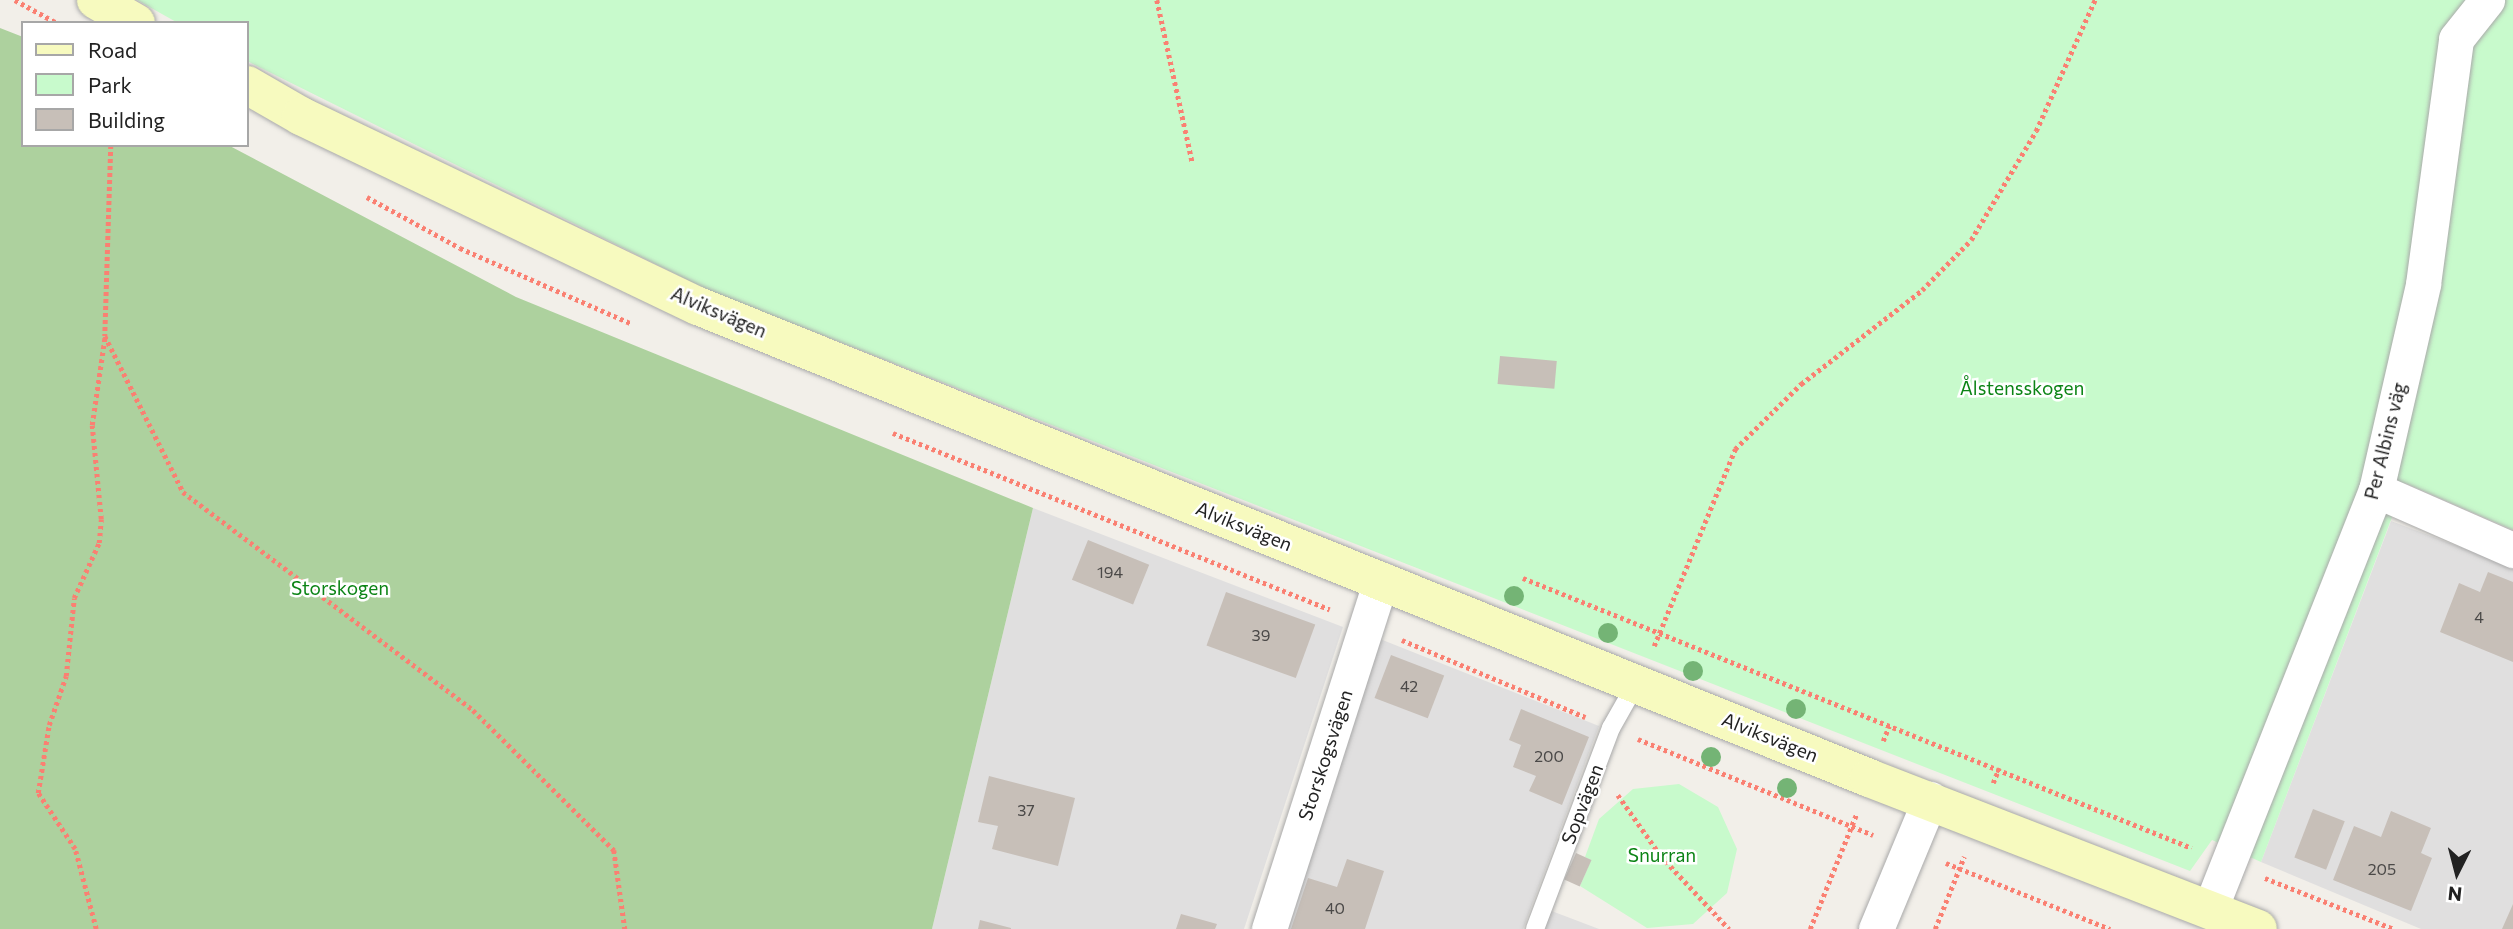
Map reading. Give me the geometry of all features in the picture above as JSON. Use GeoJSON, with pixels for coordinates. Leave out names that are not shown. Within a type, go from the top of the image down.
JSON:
{"type":"FeatureCollection","features":[{"type":"Feature","properties":{"kind":"street"},"geometry":{"type":"LineString","coordinates":[[96,0],[133,21]]}},
{"type":"Feature","properties":{"kind":"street","name":"Per Albins väg"},"geometry":{"type":"LineString","coordinates":[[2208,919],[2376,490],[2423,284],[2456,39],[2487,0]]}},
{"type":"Feature","properties":{"kind":"street","name":"Alviksvägen"},"geometry":{"type":"LineString","coordinates":[[248,86],[302,116],[698,306],[1637,682],[1869,778],[1930,799],[2208,919],[2258,929]]}},
{"type":"Feature","properties":{"kind":"street"},"geometry":{"type":"LineString","coordinates":[[2376,490],[2513,550]]}},
{"type":"Feature","properties":{"kind":"street","name":"Storskogsvägen"},"geometry":{"type":"LineString","coordinates":[[1269,929],[1381,580]]}},
{"type":"Feature","properties":{"kind":"street"},"geometry":{"type":"LineString","coordinates":[[1876,929],[1930,799]]}},
{"type":"Feature","properties":{"kind":"lane","name":"Sopvägen"},"geometry":{"type":"LineString","coordinates":[[1535,929],[1598,764],[1637,682]]}},
{"type":"Feature","properties":{"kind":"path"},"geometry":{"type":"LineString","coordinates":[[15,0],[53,21]]}},
{"type":"Feature","properties":{"kind":"path"},"geometry":{"type":"LineString","coordinates":[[1157,0],[1192,162]]}},
{"type":"Feature","properties":{"kind":"path"},"geometry":{"type":"LineString","coordinates":[[1637,682],[1660,633],[1735,449],[1801,384],[1922,290],[1971,240],[2036,131],[2095,0]]}},
{"type":"Feature","properties":{"kind":"path"},"geometry":{"type":"LineString","coordinates":[[96,929],[75,849],[38,793],[49,725],[66,676],[74,598],[99,542],[101,519],[92,425],[105,336],[111,147]]}},
{"type":"Feature","properties":{"kind":"path"},"geometry":{"type":"LineString","coordinates":[[105,336],[183,492],[472,710],[567,803],[614,850],[625,929]]}},
{"type":"Feature","properties":{"kind":"path"},"geometry":{"type":"LineString","coordinates":[[1523,578],[2394,929]]}},
{"type":"Feature","properties":{"kind":"path"},"geometry":{"type":"LineString","coordinates":[[1810,929],[1889,726]]}},
{"type":"Feature","properties":{"kind":"path"},"geometry":{"type":"LineString","coordinates":[[1598,764],[1661,856],[1729,929]]}},
{"type":"Feature","properties":{"kind":"shaded area"},"geometry":{"type":"Polygon","coordinates":[[[1033,508],[1343,627],[1244,929],[932,929],[1033,508]]]}},
{"type":"Feature","properties":{"kind":"shaded area"},"geometry":{"type":"Polygon","coordinates":[[[2391,521],[2513,567],[2513,929],[2421,929],[2261,862],[2391,521]]]}},
{"type":"Feature","properties":{"kind":"shaded area"},"geometry":{"type":"Polygon","coordinates":[[[1375,637],[1599,726],[1523,929],[1284,929],[1375,637]]]}},
{"type":"Feature","properties":{"kind":"shaded area"},"geometry":{"type":"Polygon","coordinates":[[[1549,910],[1599,929],[1542,929],[1549,910]]]}},
{"type":"Feature","properties":{"kind":"green space","name":"Ålstensskogen"},"geometry":{"type":"Polygon","coordinates":[[[137,0],[2513,0],[2513,530],[2405,483],[2261,862],[2212,840],[2190,871],[710,291],[248,61],[248,21],[174,21],[137,0]]]}},
{"type":"Feature","properties":{"kind":"green space","name":"Storskogen"},"geometry":{"type":"Polygon","coordinates":[[[0,28],[21,36],[21,147],[232,147],[516,297],[1033,508],[932,929],[0,929],[0,28]]]}},
{"type":"Feature","properties":{"kind":"green space","name":"Snurran"},"geometry":{"type":"Polygon","coordinates":[[[1679,784],[1718,807],[1737,849],[1727,893],[1693,924],[1647,928],[1580,886],[1591,860],[1585,857],[1599,819],[1633,789],[1679,784]]]}},
{"type":"Feature","properties":{"kind":"building"},"geometry":{"type":"Polygon","coordinates":[[[1500,356],[1557,361],[1554,389],[1498,384],[1500,356]]]}},
{"type":"Feature","properties":{"kind":"building"},"geometry":{"type":"Polygon","coordinates":[[[1088,540],[1149,565],[1133,605],[1072,580],[1088,540]]]}},
{"type":"Feature","properties":{"kind":"building"},"geometry":{"type":"Polygon","coordinates":[[[2488,572],[2513,582],[2513,662],[2440,632],[2459,583],[2480,592],[2488,572]]]}},
{"type":"Feature","properties":{"kind":"building"},"geometry":{"type":"Polygon","coordinates":[[[1226,592],[1315,624],[1296,678],[1207,646],[1226,592]]]}},
{"type":"Feature","properties":{"kind":"building"},"geometry":{"type":"Polygon","coordinates":[[[1391,655],[1444,675],[1428,718],[1375,698],[1391,655]]]}},
{"type":"Feature","properties":{"kind":"building"},"geometry":{"type":"Polygon","coordinates":[[[1521,709],[1589,737],[1562,805],[1529,791],[1536,776],[1513,767],[1521,745],[1509,740],[1521,709]]]}},
{"type":"Feature","properties":{"kind":"building"},"geometry":{"type":"Polygon","coordinates":[[[989,776],[1075,798],[1058,866],[992,849],[998,826],[978,822],[989,776]]]}},
{"type":"Feature","properties":{"kind":"building"},"geometry":{"type":"Polygon","coordinates":[[[2313,809],[2345,821],[2326,870],[2294,858],[2313,809]]]}},
{"type":"Feature","properties":{"kind":"building"},"geometry":{"type":"Polygon","coordinates":[[[2391,811],[2431,828],[2421,853],[2432,858],[2411,911],[2333,880],[2354,826],[2381,837],[2391,811]]]}},
{"type":"Feature","properties":{"kind":"building"},"geometry":{"type":"Polygon","coordinates":[[[1576,853],[1592,860],[1580,886],[1564,879],[1576,853]]]}},
{"type":"Feature","properties":{"kind":"building"},"geometry":{"type":"Polygon","coordinates":[[[1347,859],[1384,871],[1365,929],[1291,929],[1308,878],[1337,887],[1347,859]]]}},
{"type":"Feature","properties":{"kind":"building"},"geometry":{"type":"Polygon","coordinates":[[[2513,904],[2513,929],[2502,929],[2513,904]]]}},
{"type":"Feature","properties":{"kind":"building"},"geometry":{"type":"Polygon","coordinates":[[[1181,914],[1217,924],[1215,929],[1176,929],[1181,914]]]}},
{"type":"Feature","properties":{"kind":"building"},"geometry":{"type":"Polygon","coordinates":[[[980,920],[1011,928],[1011,929],[978,929],[980,920]]]}}]}
